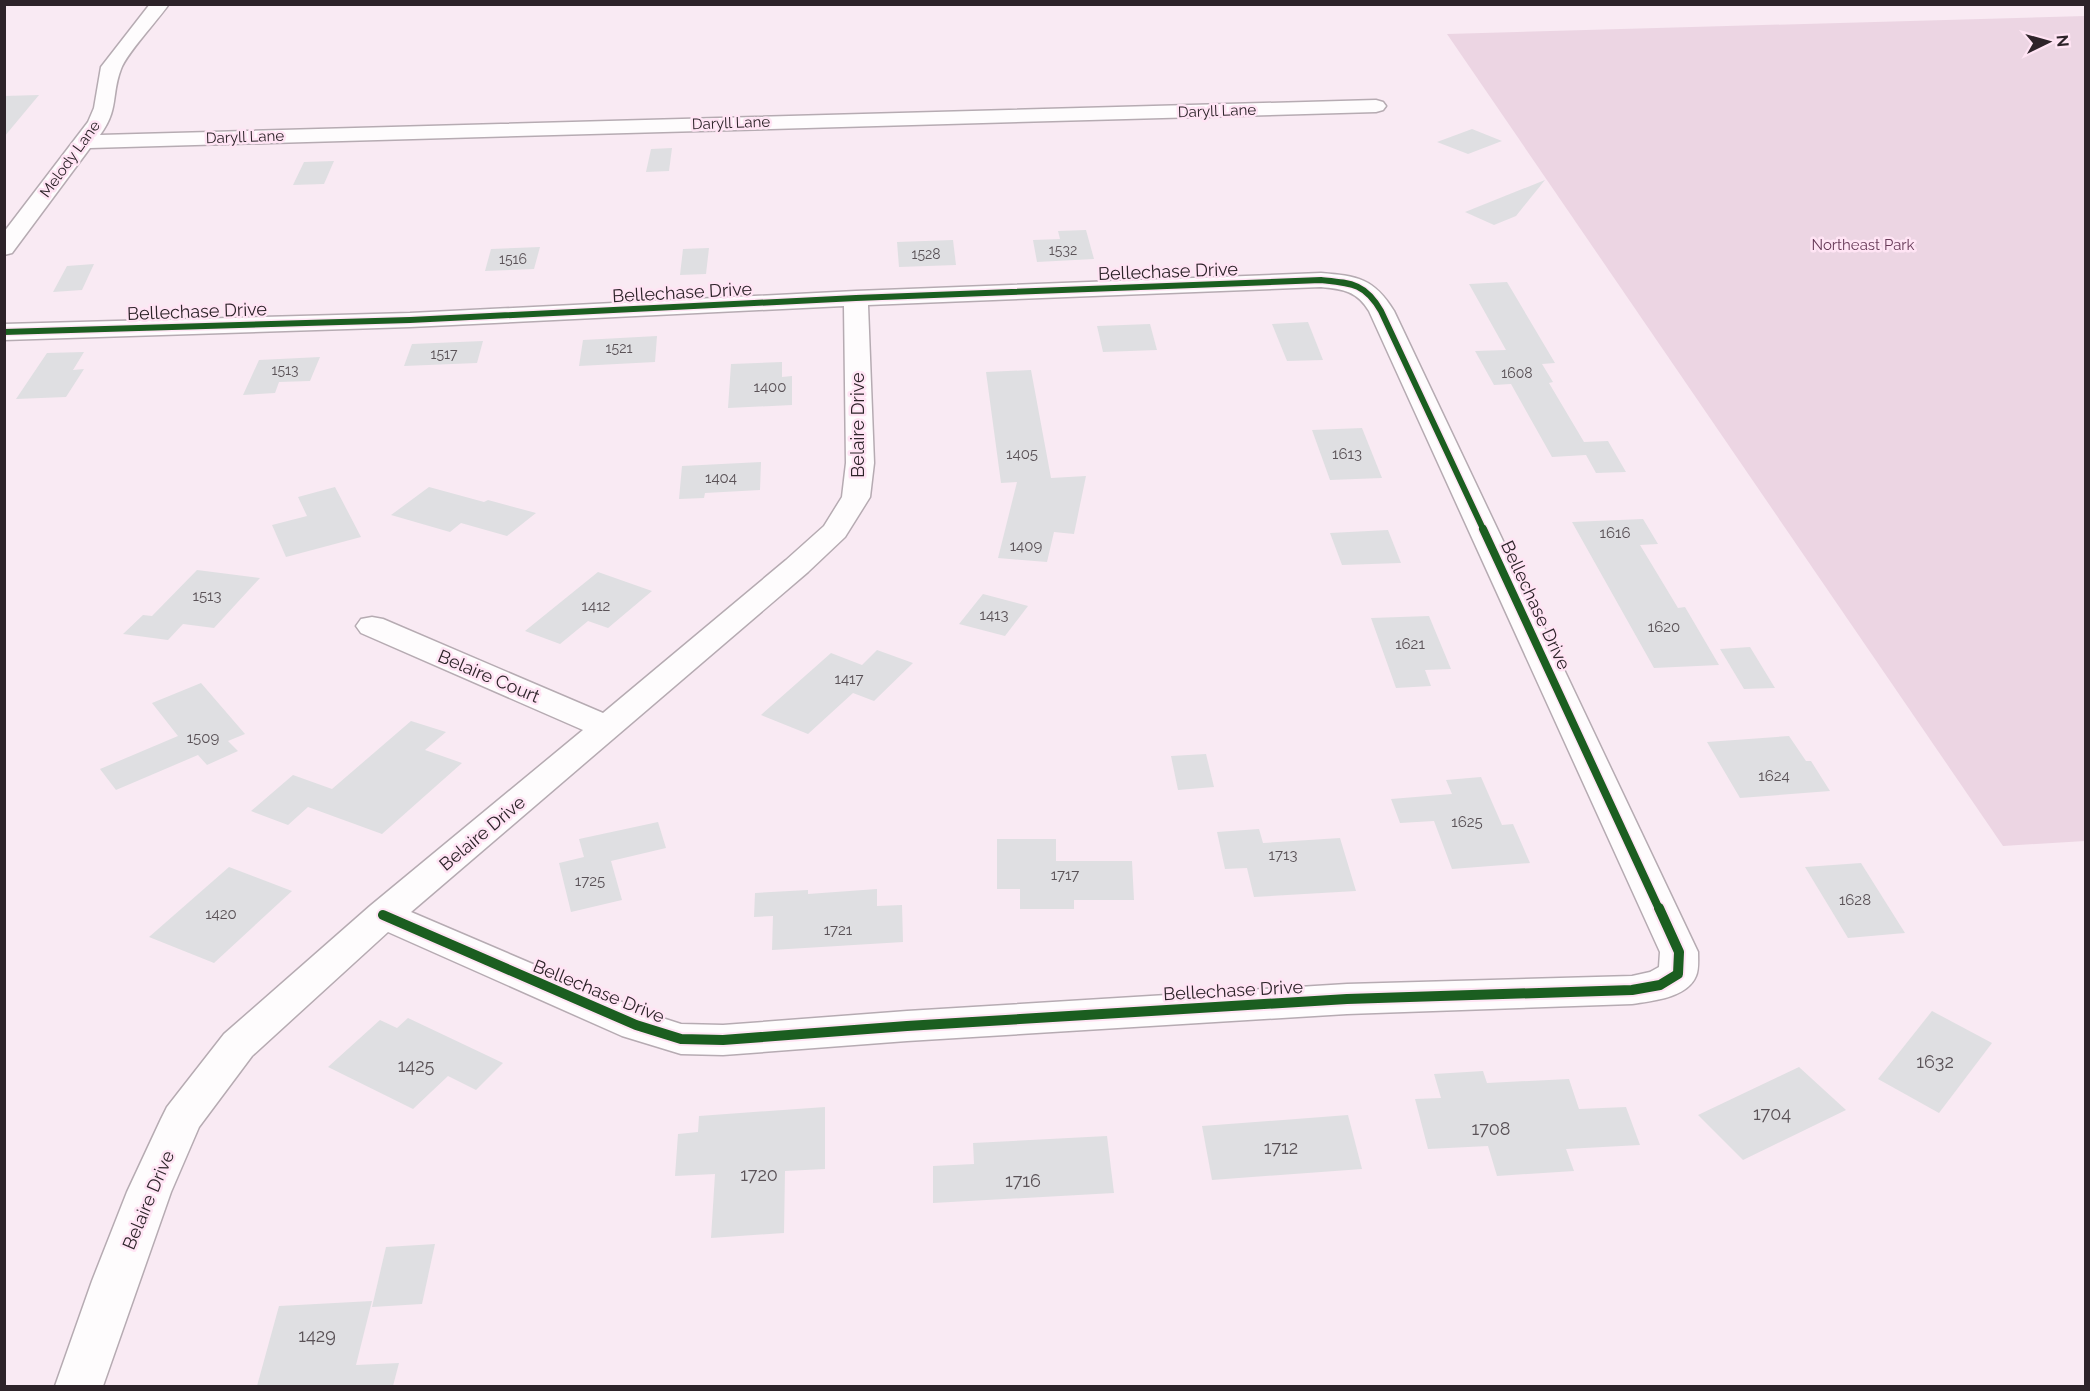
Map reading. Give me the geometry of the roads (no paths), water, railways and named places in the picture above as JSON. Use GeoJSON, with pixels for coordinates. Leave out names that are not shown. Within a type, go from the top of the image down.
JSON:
{"type":"FeatureCollection","features":[{"type":"Feature","properties":{"kind":"street","name":"Melody Lane"},"geometry":{"type":"LineString","coordinates":[[4,248],[86,142],[105,108],[111,67],[160,4]]}},
{"type":"Feature","properties":{"kind":"street","name":"Daryll Lane"},"geometry":{"type":"LineString","coordinates":[[86,142],[1376,106]]}},
{"type":"Feature","properties":{"kind":"street","name":"Bellechase Drive"},"geometry":{"type":"LineString","coordinates":[[4,332],[410,320],[856,298],[1321,280],[1365,287],[1378,304],[1388,324],[1679,952],[1678,974],[1660,985],[1632,990],[1347,999],[954,1022],[723,1040],[681,1039],[636,1025],[382,915]]}},
{"type":"Feature","properties":{"kind":"street","name":"Belaire Drive"},"geometry":{"type":"LineString","coordinates":[[79,1386],[144,1203],[182,1119],[237,1045],[382,915],[517,804],[835,531],[856,497],[861,463],[856,298]]}},
{"type":"Feature","properties":{"kind":"street","name":"Belaire Court"},"geometry":{"type":"LineString","coordinates":[[372,626],[606,727]]}},
{"type":"Feature","properties":{"kind":"park label","name":"Northeast Park"},"geometry":{"type":"Point","coordinates":[1863,245]}}]}
